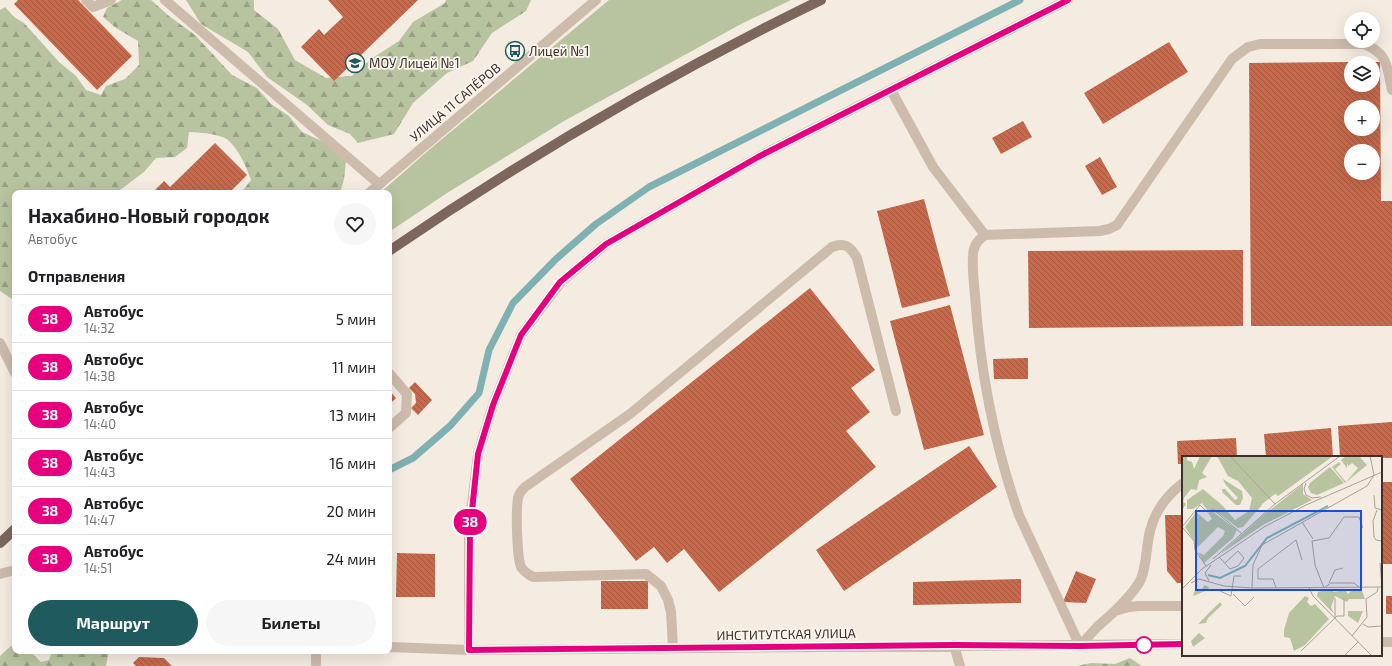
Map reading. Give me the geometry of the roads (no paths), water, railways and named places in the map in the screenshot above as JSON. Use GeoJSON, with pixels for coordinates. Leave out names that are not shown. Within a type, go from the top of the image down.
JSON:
{"type":"FeatureCollection","features":[{"type":"Feature","properties":{"kind":"main road"},"geometry":{"type":"LineString","coordinates":[[392,249],[569,135],[747,36],[821,0]]}},
{"type":"Feature","properties":{"kind":"main road"},"geometry":{"type":"LineString","coordinates":[[0,543],[12,531]]}},
{"type":"Feature","properties":{"kind":"street"},"geometry":{"type":"LineString","coordinates":[[86,0],[93,7],[111,0]]}},
{"type":"Feature","properties":{"kind":"street"},"geometry":{"type":"LineString","coordinates":[[165,0],[379,184]]}},
{"type":"Feature","properties":{"kind":"street","name":"УЛИЦА 11 САПЁРОВ"},"geometry":{"type":"LineString","coordinates":[[372,190],[596,0]]}},
{"type":"Feature","properties":{"kind":"street"},"geometry":{"type":"LineString","coordinates":[[469,650],[470,529],[478,454],[493,405],[521,335],[560,282],[606,244],[758,157],[1068,0]]}},
{"type":"Feature","properties":{"kind":"street"},"geometry":{"type":"LineString","coordinates":[[1182,484],[1171,492],[1163,502],[1150,530],[1145,566],[1140,580],[1132,593],[1080,646],[1019,515],[1012,493],[985,385],[977,327],[973,250],[978,241],[985,235],[1100,231],[1117,225],[1232,59],[1248,46],[1260,44],[1364,44],[1378,51],[1385,60],[1392,90]]}},
{"type":"Feature","properties":{"kind":"street"},"geometry":{"type":"LineString","coordinates":[[891,90],[933,167],[985,235]]}},
{"type":"Feature","properties":{"kind":"street"},"geometry":{"type":"LineString","coordinates":[[673,648],[672,617],[668,600],[661,586],[646,574],[533,577],[525,572],[521,566],[517,550],[517,503],[519,495],[525,487],[630,414],[832,247],[839,244],[846,245],[853,251],[857,258],[896,411]]}},
{"type":"Feature","properties":{"kind":"street"},"geometry":{"type":"LineString","coordinates":[[0,343],[12,367]]}},
{"type":"Feature","properties":{"kind":"street"},"geometry":{"type":"LineString","coordinates":[[392,376],[407,394],[406,413],[392,425]]}},
{"type":"Feature","properties":{"kind":"street"},"geometry":{"type":"LineString","coordinates":[[0,574],[12,571]]}},
{"type":"Feature","properties":{"kind":"street"},"geometry":{"type":"LineString","coordinates":[[1115,611],[1134,606],[1182,606]]}},
{"type":"Feature","properties":{"kind":"street","name":"ИНСТИТУТСКАЯ УЛИЦА"},"geometry":{"type":"LineString","coordinates":[[392,647],[469,650],[1182,644]]}},
{"type":"Feature","properties":{"kind":"street"},"geometry":{"type":"LineString","coordinates":[[954,645],[960,666]]}},
{"type":"Feature","properties":{"kind":"street"},"geometry":{"type":"LineString","coordinates":[[316,654],[316,666]]}},
{"type":"Feature","properties":{"kind":"waterway"},"geometry":{"type":"LineString","coordinates":[[392,468],[413,458],[450,426],[479,393],[489,350],[513,303],[556,259],[596,224],[649,187],[1020,0]]}},
{"type":"Feature","properties":{"kind":"place","name":"Лицей №1"},"geometry":{"type":"Point","coordinates":[515,51]}},
{"type":"Feature","properties":{"kind":"place","name":"МОУ Лицей №1"},"geometry":{"type":"Point","coordinates":[355,63]}}]}
